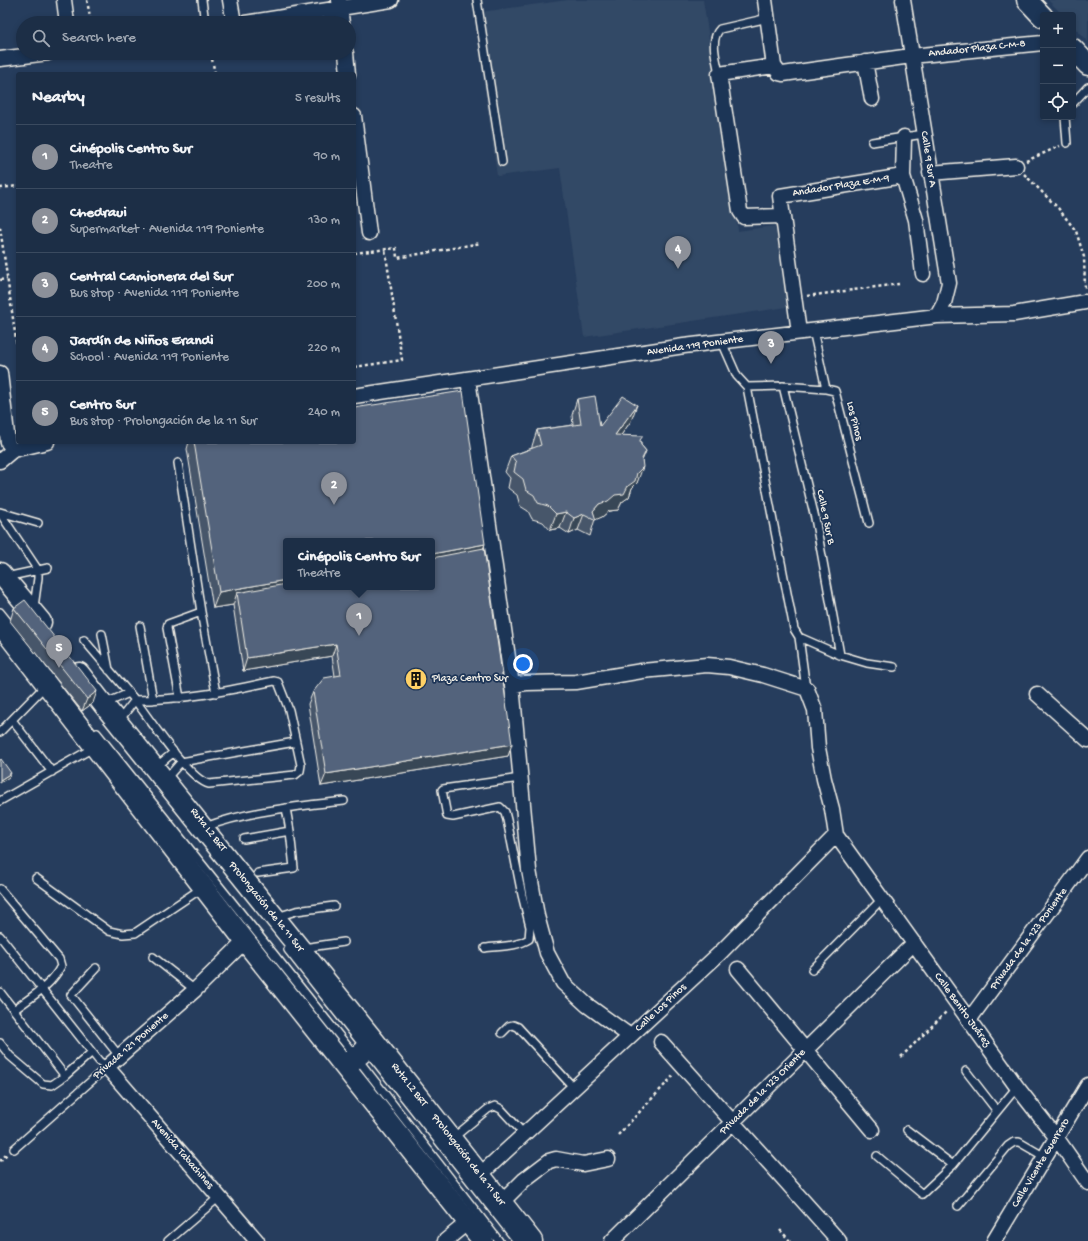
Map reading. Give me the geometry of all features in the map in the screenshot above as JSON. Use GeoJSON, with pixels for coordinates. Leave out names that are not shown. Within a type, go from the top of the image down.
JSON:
{"type":"FeatureCollection","features":[{"type":"Feature","properties":{"kind":"main road"},"geometry":{"type":"LineString","coordinates":[[1027,0],[1040,14]]}},
{"type":"Feature","properties":{"kind":"main road"},"geometry":{"type":"LineString","coordinates":[[1076,52],[1088,65]]}},
{"type":"Feature","properties":{"kind":"main road"},"geometry":{"type":"LineString","coordinates":[[2,581],[33,612],[52,637]]}},
{"type":"Feature","properties":{"kind":"main road","name":"Prolongación de la 11 Sur"},"geometry":{"type":"LineString","coordinates":[[7,627],[47,684],[95,738],[203,887],[245,941],[451,1139],[532,1241]]}},
{"type":"Feature","properties":{"kind":"main road","name":"Prolongación de la 11 Sur"},"geometry":{"type":"LineString","coordinates":[[72,670],[118,722],[152,770],[204,828],[275,918],[291,946],[468,1222],[483,1241]]}},
{"type":"Feature","properties":{"kind":"street"},"geometry":{"type":"LineString","coordinates":[[64,0],[66,16]]}},
{"type":"Feature","properties":{"kind":"street"},"geometry":{"type":"LineString","coordinates":[[230,0],[233,16]]}},
{"type":"Feature","properties":{"kind":"street"},"geometry":{"type":"LineString","coordinates":[[280,16],[340,4],[391,0]]}},
{"type":"Feature","properties":{"kind":"street"},"geometry":{"type":"LineString","coordinates":[[765,0],[774,66],[719,74],[740,211],[744,218],[783,216],[799,332]]}},
{"type":"Feature","properties":{"kind":"street","name":"Calle 9 Sur A"},"geometry":{"type":"LineString","coordinates":[[903,0],[949,283],[944,303],[937,316]]}},
{"type":"Feature","properties":{"kind":"street"},"geometry":{"type":"LineString","coordinates":[[340,4],[341,16]]}},
{"type":"Feature","properties":{"kind":"street","name":"Andador Plaza C-M-8"},"geometry":{"type":"LineString","coordinates":[[774,66],[779,73],[783,74],[912,56],[1040,43]]}},
{"type":"Feature","properties":{"kind":"street"},"geometry":{"type":"LineString","coordinates":[[0,59],[16,57]]}},
{"type":"Feature","properties":{"kind":"street"},"geometry":{"type":"LineString","coordinates":[[347,60],[348,72]]}},
{"type":"Feature","properties":{"kind":"street"},"geometry":{"type":"LineString","coordinates":[[865,62],[872,99]]}},
{"type":"Feature","properties":{"kind":"street"},"geometry":{"type":"LineString","coordinates":[[356,132],[369,233]]}},
{"type":"Feature","properties":{"kind":"street"},"geometry":{"type":"LineString","coordinates":[[904,137],[903,176],[916,220],[923,274]]}},
{"type":"Feature","properties":{"kind":"street"},"geometry":{"type":"LineString","coordinates":[[930,173],[1016,166]]}},
{"type":"Feature","properties":{"kind":"street","name":"Andador Plaza E-M-9"},"geometry":{"type":"LineString","coordinates":[[783,216],[780,196],[903,176]]}},
{"type":"Feature","properties":{"kind":"street","name":"Avenida 119 Poniente"},"geometry":{"type":"LineString","coordinates":[[356,396],[684,346],[937,316],[1014,314],[1085,302]]}},
{"type":"Feature","properties":{"kind":"street"},"geometry":{"type":"LineString","coordinates":[[0,373],[7,446],[0,462]]}},
{"type":"Feature","properties":{"kind":"street"},"geometry":{"type":"LineString","coordinates":[[468,379],[512,685],[529,870],[537,916],[547,953],[563,983],[587,1006],[630,1036]]}},
{"type":"Feature","properties":{"kind":"street"},"geometry":{"type":"LineString","coordinates":[[7,446],[27,444]]}},
{"type":"Feature","properties":{"kind":"street"},"geometry":{"type":"LineString","coordinates":[[512,685],[576,682],[642,671],[707,664],[763,675],[806,689],[815,710],[818,748],[832,809],[836,835]]}},
{"type":"Feature","properties":{"kind":"street"},"geometry":{"type":"LineString","coordinates":[[1037,694],[1088,740]]}},
{"type":"Feature","properties":{"kind":"street","name":"Calle Benito Juárez"},"geometry":{"type":"LineString","coordinates":[[836,835],[1088,1184]]}},
{"type":"Feature","properties":{"kind":"street","name":"Calle Los Pinos"},"geometry":{"type":"LineString","coordinates":[[480,1175],[720,953],[836,835]]}},
{"type":"Feature","properties":{"kind":"street","name":"Privada de la 123 Poniente"},"geometry":{"type":"LineString","coordinates":[[969,1020],[1088,858]]}},
{"type":"Feature","properties":{"kind":"street","name":"Privada 121 Poniente"},"geometry":{"type":"LineString","coordinates":[[107,1067],[195,990],[245,941]]}},
{"type":"Feature","properties":{"kind":"street","name":"Privada de la 123 Oriente"},"geometry":{"type":"LineString","coordinates":[[619,1238],[732,1122],[914,943]]}},
{"type":"Feature","properties":{"kind":"street"},"geometry":{"type":"LineString","coordinates":[[738,969],[872,1130]]}},
{"type":"Feature","properties":{"kind":"street"},"geometry":{"type":"LineString","coordinates":[[661,1042],[839,1241]]}},
{"type":"Feature","properties":{"kind":"street","name":"Avenida Tabachines"},"geometry":{"type":"LineString","coordinates":[[107,1067],[257,1241]]}},
{"type":"Feature","properties":{"kind":"street","name":"Calle Vicente Guerrero"},"geometry":{"type":"LineString","coordinates":[[994,1241],[1088,1085]]}},
{"type":"Feature","properties":{"kind":"street"},"geometry":{"type":"LineString","coordinates":[[502,1203],[524,1180],[549,1161],[556,1159],[583,1164],[608,1159]]}},
{"type":"Feature","properties":{"kind":"street"},"geometry":{"type":"LineString","coordinates":[[445,1241],[468,1222]]}},
{"type":"Feature","properties":{"kind":"lane"},"geometry":{"type":"LineString","coordinates":[[202,0],[204,16]]}},
{"type":"Feature","properties":{"kind":"lane"},"geometry":{"type":"LineString","coordinates":[[477,0],[502,162]]}},
{"type":"Feature","properties":{"kind":"lane"},"geometry":{"type":"LineString","coordinates":[[719,74],[714,41],[715,33],[720,29],[768,18]]}},
{"type":"Feature","properties":{"kind":"lane"},"geometry":{"type":"LineString","coordinates":[[1076,100],[1088,87]]}},
{"type":"Feature","properties":{"kind":"lane"},"geometry":{"type":"LineString","coordinates":[[1065,120],[1067,143]]}},
{"type":"Feature","properties":{"kind":"lane"},"geometry":{"type":"LineString","coordinates":[[872,142],[924,134]]}},
{"type":"Feature","properties":{"kind":"lane"},"geometry":{"type":"LineString","coordinates":[[747,387],[783,386],[826,389],[814,330]]}},
{"type":"Feature","properties":{"kind":"lane"},"geometry":{"type":"LineString","coordinates":[[722,342],[737,376],[747,387],[794,629],[799,637],[806,689]]}},
{"type":"Feature","properties":{"kind":"lane","name":"Calle 9 Sur B"},"geometry":{"type":"LineString","coordinates":[[783,386],[815,518],[840,655]]}},
{"type":"Feature","properties":{"kind":"lane","name":"Los Pinos"},"geometry":{"type":"LineString","coordinates":[[826,389],[835,391],[869,523]]}},
{"type":"Feature","properties":{"kind":"lane"},"geometry":{"type":"LineString","coordinates":[[178,463],[201,612],[216,694]]}},
{"type":"Feature","properties":{"kind":"lane"},"geometry":{"type":"LineString","coordinates":[[0,513],[38,523]]}},
{"type":"Feature","properties":{"kind":"lane"},"geometry":{"type":"LineString","coordinates":[[0,513],[38,570],[33,612]]}},
{"type":"Feature","properties":{"kind":"lane"},"geometry":{"type":"LineString","coordinates":[[2,581],[48,568]]}},
{"type":"Feature","properties":{"kind":"lane"},"geometry":{"type":"LineString","coordinates":[[0,612],[7,627]]}},
{"type":"Feature","properties":{"kind":"lane"},"geometry":{"type":"LineString","coordinates":[[180,698],[167,628],[168,624],[201,612]]}},
{"type":"Feature","properties":{"kind":"lane"},"geometry":{"type":"LineString","coordinates":[[140,626],[153,700]]}},
{"type":"Feature","properties":{"kind":"lane"},"geometry":{"type":"LineString","coordinates":[[102,634],[109,670]]}},
{"type":"Feature","properties":{"kind":"lane"},"geometry":{"type":"LineString","coordinates":[[799,637],[840,655],[867,663],[894,667]]}},
{"type":"Feature","properties":{"kind":"lane"},"geometry":{"type":"LineString","coordinates":[[84,640],[135,700],[181,762],[203,783],[208,784],[295,775],[300,771],[301,765],[290,710],[278,682],[274,681],[216,694],[153,700],[135,700]]}},
{"type":"Feature","properties":{"kind":"lane"},"geometry":{"type":"LineString","coordinates":[[72,670],[152,770]]}},
{"type":"Feature","properties":{"kind":"lane"},"geometry":{"type":"LineString","coordinates":[[0,732],[47,684]]}},
{"type":"Feature","properties":{"kind":"lane"},"geometry":{"type":"LineString","coordinates":[[103,704],[129,693]]}},
{"type":"Feature","properties":{"kind":"lane"},"geometry":{"type":"LineString","coordinates":[[118,722],[135,700]]}},
{"type":"Feature","properties":{"kind":"lane"},"geometry":{"type":"LineString","coordinates":[[12,720],[52,772]]}},
{"type":"Feature","properties":{"kind":"lane"},"geometry":{"type":"LineString","coordinates":[[0,801],[52,772],[95,738]]}},
{"type":"Feature","properties":{"kind":"lane","name":"Ruta L2 BRT"},"geometry":{"type":"LineString","coordinates":[[95,738],[517,1241]]}},
{"type":"Feature","properties":{"kind":"lane"},"geometry":{"type":"LineString","coordinates":[[152,770],[181,762],[296,742]]}},
{"type":"Feature","properties":{"kind":"lane"},"geometry":{"type":"LineString","coordinates":[[152,770],[174,752]]}},
{"type":"Feature","properties":{"kind":"lane"},"geometry":{"type":"LineString","coordinates":[[485,948],[523,943],[529,938],[530,927],[522,895],[508,820],[505,812],[500,807],[453,817],[446,816],[442,790],[520,778]]}},
{"type":"Feature","properties":{"kind":"lane"},"geometry":{"type":"LineString","coordinates":[[204,828],[226,820],[286,808],[344,801]]}},
{"type":"Feature","properties":{"kind":"lane"},"geometry":{"type":"LineString","coordinates":[[258,873],[294,868],[286,808]]}},
{"type":"Feature","properties":{"kind":"lane"},"geometry":{"type":"LineString","coordinates":[[244,839],[290,831]]}},
{"type":"Feature","properties":{"kind":"lane"},"geometry":{"type":"LineString","coordinates":[[36,878],[109,931],[122,934],[136,933],[203,887]]}},
{"type":"Feature","properties":{"kind":"lane"},"geometry":{"type":"LineString","coordinates":[[0,888],[58,959],[60,966],[57,973],[42,989],[14,1010]]}},
{"type":"Feature","properties":{"kind":"lane"},"geometry":{"type":"LineString","coordinates":[[812,970],[882,899]]}},
{"type":"Feature","properties":{"kind":"lane"},"geometry":{"type":"LineString","coordinates":[[275,918],[296,911],[334,906]]}},
{"type":"Feature","properties":{"kind":"lane"},"geometry":{"type":"LineString","coordinates":[[0,936],[99,1061],[107,1067]]}},
{"type":"Feature","properties":{"kind":"lane"},"geometry":{"type":"LineString","coordinates":[[291,946],[344,942]]}},
{"type":"Feature","properties":{"kind":"lane"},"geometry":{"type":"LineString","coordinates":[[153,957],[195,990]]}},
{"type":"Feature","properties":{"kind":"lane"},"geometry":{"type":"LineString","coordinates":[[96,968],[71,995],[120,1057]]}},
{"type":"Feature","properties":{"kind":"lane"},"geometry":{"type":"LineString","coordinates":[[0,992],[65,1076]]}},
{"type":"Feature","properties":{"kind":"lane"},"geometry":{"type":"LineString","coordinates":[[502,1033],[509,1026],[513,1025],[518,1027],[574,1088]]}},
{"type":"Feature","properties":{"kind":"lane"},"geometry":{"type":"LineString","coordinates":[[0,1044],[10,1056],[43,1084],[52,1085],[65,1076],[92,1052]]}},
{"type":"Feature","properties":{"kind":"lane","name":"Ruta L2 BRT"},"geometry":{"type":"LineString","coordinates":[[361,1054],[499,1241]]}},
{"type":"Feature","properties":{"kind":"lane","name":"Privada 121 Poniente"},"geometry":{"type":"LineString","coordinates":[[14,1149],[107,1067]]}},
{"type":"Feature","properties":{"kind":"lane"},"geometry":{"type":"LineString","coordinates":[[966,1071],[997,1111]]}},
{"type":"Feature","properties":{"kind":"lane"},"geometry":{"type":"LineString","coordinates":[[877,1156],[922,1194],[953,1165],[1018,1087]]}},
{"type":"Feature","properties":{"kind":"lane"},"geometry":{"type":"LineString","coordinates":[[451,1139],[488,1109],[495,1106],[501,1109],[524,1134]]}},
{"type":"Feature","properties":{"kind":"lane"},"geometry":{"type":"LineString","coordinates":[[907,1130],[953,1165]]}},
{"type":"Feature","properties":{"kind":"lane"},"geometry":{"type":"LineString","coordinates":[[958,1206],[1008,1146],[1014,1142],[1019,1142],[1045,1157]]}},
{"type":"Feature","properties":{"kind":"lane"},"geometry":{"type":"LineString","coordinates":[[168,1241],[219,1196]]}},
{"type":"Feature","properties":{"kind":"path"},"geometry":{"type":"LineString","coordinates":[[87,0],[90,16]]}},
{"type":"Feature","properties":{"kind":"path"},"geometry":{"type":"LineString","coordinates":[[212,60],[215,72]]}},
{"type":"Feature","properties":{"kind":"path"},"geometry":{"type":"LineString","coordinates":[[1067,143],[1016,166],[1058,208],[1076,231],[1084,257],[1085,302]]}},
{"type":"Feature","properties":{"kind":"path"},"geometry":{"type":"LineString","coordinates":[[0,188],[16,186]]}},
{"type":"Feature","properties":{"kind":"path"},"geometry":{"type":"LineString","coordinates":[[0,227],[16,340]]}},
{"type":"Feature","properties":{"kind":"path"},"geometry":{"type":"LineString","coordinates":[[356,253],[396,248],[398,258],[481,243]]}},
{"type":"Feature","properties":{"kind":"path"},"geometry":{"type":"LineString","coordinates":[[356,367],[402,360],[385,249]]}},
{"type":"Feature","properties":{"kind":"path"},"geometry":{"type":"LineString","coordinates":[[0,280],[7,279]]}},
{"type":"Feature","properties":{"kind":"path"},"geometry":{"type":"LineString","coordinates":[[794,297],[898,284]]}},
{"type":"Feature","properties":{"kind":"path"},"geometry":{"type":"LineString","coordinates":[[901,1057],[956,1002]]}},
{"type":"Feature","properties":{"kind":"path"},"geometry":{"type":"LineString","coordinates":[[618,1135],[683,1066]]}},
{"type":"Feature","properties":{"kind":"path"},"geometry":{"type":"LineString","coordinates":[[780,1230],[790,1241]]}},
{"type":"Feature","properties":{"kind":"shaded area"},"geometry":{"type":"Polygon","coordinates":[[[568,0],[703,0],[738,231],[775,226],[787,307],[584,337],[560,168],[497,176],[474,13],[568,0]]]}},
{"type":"Feature","properties":{"kind":"shaded area"},"geometry":{"type":"Polygon","coordinates":[[[1048,0],[1088,0],[1088,42],[1076,29],[1076,12],[1060,12],[1048,0]]]}},
{"type":"Feature","properties":{"kind":"building"},"geometry":{"type":"Polygon","coordinates":[[[463,391],[485,544],[435,553],[435,538],[283,538],[283,581],[219,592],[194,444],[356,444],[356,408],[463,391]]]}},
{"type":"Feature","properties":{"kind":"building"},"geometry":{"type":"Polygon","coordinates":[[[595,396],[600,426],[623,396],[637,405],[615,435],[643,436],[640,440],[641,445],[646,451],[642,459],[643,467],[637,473],[635,481],[628,486],[624,494],[615,495],[608,501],[599,504],[593,511],[596,520],[584,514],[574,518],[566,512],[556,514],[548,506],[538,503],[534,495],[526,490],[523,479],[514,472],[516,462],[511,456],[541,445],[537,430],[581,424],[577,399],[595,396]]]}},
{"type":"Feature","properties":{"kind":"building","name":"Plaza Centro Sur"},"geometry":{"type":"Polygon","coordinates":[[[484,548],[512,744],[326,774],[313,692],[324,678],[341,675],[336,644],[247,658],[237,593],[283,585],[283,590],[435,590],[435,557],[484,548]]]}},
{"type":"Feature","properties":{"kind":"building"},"geometry":{"type":"Polygon","coordinates":[[[25,600],[97,691],[87,699],[14,608],[25,600]]]}},
{"type":"Feature","properties":{"kind":"building"},"geometry":{"type":"Polygon","coordinates":[[[1,759],[11,773],[0,780],[0,760],[1,759]]]}},
{"type":"Feature","properties":{"kind":"place","name":"Jardín de Niños Erandi"},"geometry":{"type":"Point","coordinates":[678,269]}},
{"type":"Feature","properties":{"kind":"place","name":"Central Camionera del Sur"},"geometry":{"type":"Point","coordinates":[771,364]}},
{"type":"Feature","properties":{"kind":"place","name":"Chedraui"},"geometry":{"type":"Point","coordinates":[334,505]}},
{"type":"Feature","properties":{"kind":"place","name":"Cinépolis Centro Sur"},"geometry":{"type":"Point","coordinates":[359,636]}},
{"type":"Feature","properties":{"kind":"place","name":"Centro Sur"},"geometry":{"type":"Point","coordinates":[59,668]}},
{"type":"Feature","properties":{"kind":"place","name":"Plaza Centro Sur"},"geometry":{"type":"Point","coordinates":[416,679]}}]}
